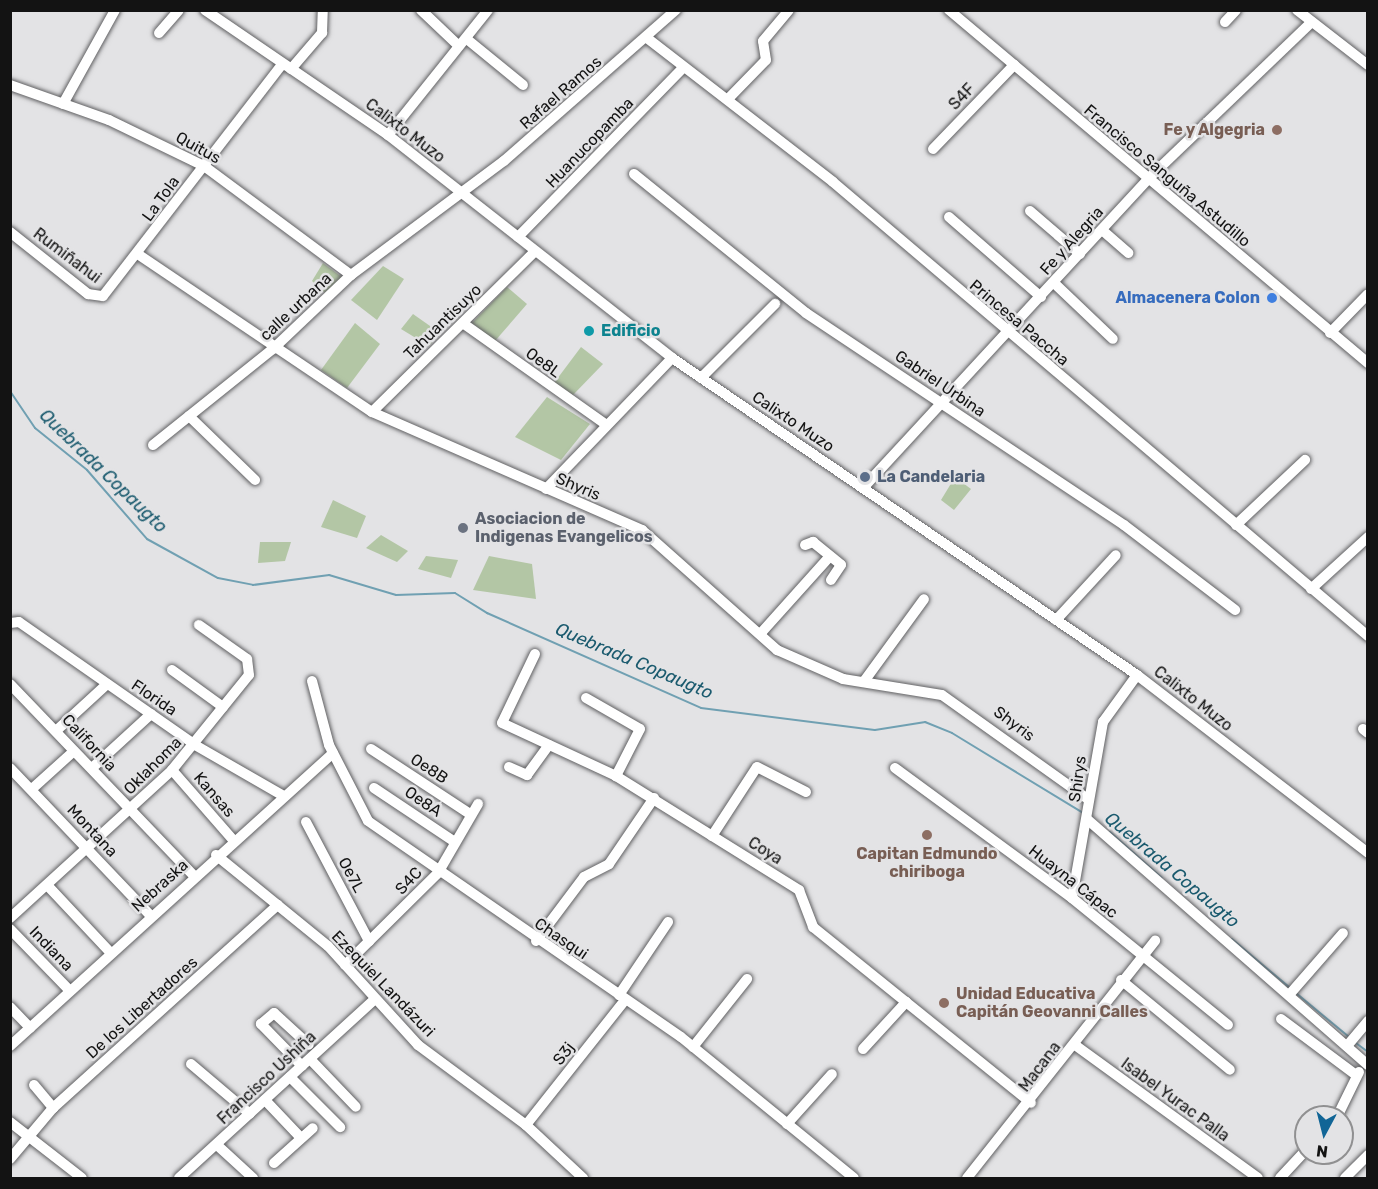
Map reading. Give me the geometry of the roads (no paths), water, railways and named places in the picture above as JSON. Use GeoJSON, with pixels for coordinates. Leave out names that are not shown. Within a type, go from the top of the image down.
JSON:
{"type":"FeatureCollection","features":[{"type":"Feature","properties":{"kind":"street"},"geometry":{"type":"LineString","coordinates":[[63,104],[115,10]]}},
{"type":"Feature","properties":{"kind":"street"},"geometry":{"type":"LineString","coordinates":[[159,33],[179,10]]}},
{"type":"Feature","properties":{"kind":"street","name":"Calixto Muzo"},"geometry":{"type":"LineString","coordinates":[[205,10],[388,135],[672,358],[1137,675],[1368,852]]}},
{"type":"Feature","properties":{"kind":"street","name":"La Tola"},"geometry":{"type":"LineString","coordinates":[[108,292],[139,255],[204,166],[286,67],[322,33],[324,10]]}},
{"type":"Feature","properties":{"kind":"street"},"geometry":{"type":"LineString","coordinates":[[422,10],[523,85]]}},
{"type":"Feature","properties":{"kind":"street"},"geometry":{"type":"LineString","coordinates":[[388,135],[464,43],[488,10]]}},
{"type":"Feature","properties":{"kind":"street"},"geometry":{"type":"LineString","coordinates":[[728,99],[766,60],[763,40],[789,10]]}},
{"type":"Feature","properties":{"kind":"street","name":"Francisco Sanguña Astudillo"},"geometry":{"type":"LineString","coordinates":[[949,10],[1368,363]]}},
{"type":"Feature","properties":{"kind":"street"},"geometry":{"type":"LineString","coordinates":[[1226,21],[1236,10]]}},
{"type":"Feature","properties":{"kind":"street"},"geometry":{"type":"LineString","coordinates":[[1297,10],[1368,65]]}},
{"type":"Feature","properties":{"kind":"street","name":"Rafael Ramos"},"geometry":{"type":"LineString","coordinates":[[461,193],[647,38],[670,12]]}},
{"type":"Feature","properties":{"kind":"street","name":"Fe y Alegria"},"geometry":{"type":"LineString","coordinates":[[863,488],[1148,180],[1312,22]]}},
{"type":"Feature","properties":{"kind":"street","name":"Princesa Paccha"},"geometry":{"type":"LineString","coordinates":[[647,38],[682,69],[728,99],[1368,636]]}},
{"type":"Feature","properties":{"kind":"street","name":"S4F"},"geometry":{"type":"LineString","coordinates":[[933,149],[1014,66]]}},
{"type":"Feature","properties":{"kind":"street","name":"Huanucopamba"},"geometry":{"type":"LineString","coordinates":[[518,237],[682,69]]}},
{"type":"Feature","properties":{"kind":"street","name":"Quitus"},"geometry":{"type":"LineString","coordinates":[[10,85],[63,104],[204,166],[351,275]]}},
{"type":"Feature","properties":{"kind":"street","name":"Gabriel Urbina"},"geometry":{"type":"LineString","coordinates":[[634,174],[646,189],[806,313],[1124,525],[1235,610]]}},
{"type":"Feature","properties":{"kind":"street","name":"calle urbana"},"geometry":{"type":"LineString","coordinates":[[153,445],[273,349],[351,275],[461,193]]}},
{"type":"Feature","properties":{"kind":"street"},"geometry":{"type":"LineString","coordinates":[[1030,211],[1080,254]]}},
{"type":"Feature","properties":{"kind":"street"},"geometry":{"type":"LineString","coordinates":[[949,218],[1041,297]]}},
{"type":"Feature","properties":{"kind":"street"},"geometry":{"type":"LineString","coordinates":[[1102,230],[1128,253]]}},
{"type":"Feature","properties":{"kind":"street","name":"Rumiñahui"},"geometry":{"type":"LineString","coordinates":[[10,232],[88,294],[108,292]]}},
{"type":"Feature","properties":{"kind":"street","name":"Tahuantisuyo"},"geometry":{"type":"LineString","coordinates":[[372,412],[535,252]]}},
{"type":"Feature","properties":{"kind":"street","name":"Shyris"},"geometry":{"type":"LineString","coordinates":[[139,255],[273,349],[372,412],[642,530],[762,633],[802,664],[865,680],[942,695],[1088,799]]}},
{"type":"Feature","properties":{"kind":"street"},"geometry":{"type":"LineString","coordinates":[[1054,283],[1113,339]]}},
{"type":"Feature","properties":{"kind":"street"},"geometry":{"type":"LineString","coordinates":[[1330,333],[1368,294]]}},
{"type":"Feature","properties":{"kind":"street"},"geometry":{"type":"LineString","coordinates":[[701,378],[775,304]]}},
{"type":"Feature","properties":{"kind":"street","name":"Oe8L"},"geometry":{"type":"LineString","coordinates":[[464,324],[605,424]]}},
{"type":"Feature","properties":{"kind":"street"},"geometry":{"type":"LineString","coordinates":[[546,489],[605,424],[672,358]]}},
{"type":"Feature","properties":{"kind":"street"},"geometry":{"type":"LineString","coordinates":[[189,416],[255,480]]}},
{"type":"Feature","properties":{"kind":"street"},"geometry":{"type":"LineString","coordinates":[[1236,525],[1305,460]]}},
{"type":"Feature","properties":{"kind":"street"},"geometry":{"type":"LineString","coordinates":[[1311,589],[1368,537]]}},
{"type":"Feature","properties":{"kind":"street"},"geometry":{"type":"LineString","coordinates":[[806,544],[813,542],[841,565],[831,580]]}},
{"type":"Feature","properties":{"kind":"street"},"geometry":{"type":"LineString","coordinates":[[1056,620],[1116,555]]}},
{"type":"Feature","properties":{"kind":"street"},"geometry":{"type":"LineString","coordinates":[[762,633],[831,556]]}},
{"type":"Feature","properties":{"kind":"street"},"geometry":{"type":"LineString","coordinates":[[865,680],[924,598]]}},
{"type":"Feature","properties":{"kind":"street","name":"Florida"},"geometry":{"type":"LineString","coordinates":[[12,622],[195,745],[282,795]]}},
{"type":"Feature","properties":{"kind":"street","name":"Oklahoma"},"geometry":{"type":"LineString","coordinates":[[10,918],[172,770],[195,745],[249,675],[250,665],[199,625]]}},
{"type":"Feature","properties":{"kind":"street","name":"Coya"},"geometry":{"type":"LineString","coordinates":[[535,654],[501,721],[616,776],[799,890],[813,927],[1031,1103]]}},
{"type":"Feature","properties":{"kind":"street"},"geometry":{"type":"LineString","coordinates":[[172,669],[223,707]]}},
{"type":"Feature","properties":{"kind":"street","name":"Shirys"},"geometry":{"type":"LineString","coordinates":[[1072,898],[1088,820],[1088,799],[1103,722],[1137,675]]}},
{"type":"Feature","properties":{"kind":"street","name":"Chasqui"},"geometry":{"type":"LineString","coordinates":[[312,681],[333,753],[368,820],[438,873],[693,1047],[854,1179]]}},
{"type":"Feature","properties":{"kind":"street","name":"California"},"geometry":{"type":"LineString","coordinates":[[10,684],[57,730],[74,751],[194,876]]}},
{"type":"Feature","properties":{"kind":"street"},"geometry":{"type":"LineString","coordinates":[[57,730],[107,684]]}},
{"type":"Feature","properties":{"kind":"street"},"geometry":{"type":"LineString","coordinates":[[586,698],[640,729],[616,776]]}},
{"type":"Feature","properties":{"kind":"street"},"geometry":{"type":"LineString","coordinates":[[92,768],[151,714]]}},
{"type":"Feature","properties":{"kind":"street"},"geometry":{"type":"LineString","coordinates":[[509,767],[527,775],[549,744]]}},
{"type":"Feature","properties":{"kind":"street","name":"Oe8B"},"geometry":{"type":"LineString","coordinates":[[371,749],[470,814]]}},
{"type":"Feature","properties":{"kind":"street"},"geometry":{"type":"LineString","coordinates":[[33,788],[74,751]]}},
{"type":"Feature","properties":{"kind":"street","name":"Nebraska"},"geometry":{"type":"LineString","coordinates":[[10,1046],[282,795],[333,753]]}},
{"type":"Feature","properties":{"kind":"street"},"geometry":{"type":"LineString","coordinates":[[712,836],[757,767],[806,792]]}},
{"type":"Feature","properties":{"kind":"street","name":"Montana"},"geometry":{"type":"LineString","coordinates":[[10,768],[33,788],[150,915]]}},
{"type":"Feature","properties":{"kind":"street","name":"Huayna Cápac"},"geometry":{"type":"LineString","coordinates":[[895,768],[1072,898],[1141,957],[1228,1025]]}},
{"type":"Feature","properties":{"kind":"street","name":"Kansas"},"geometry":{"type":"LineString","coordinates":[[172,770],[233,840]]}},
{"type":"Feature","properties":{"kind":"street","name":"Oe8A"},"geometry":{"type":"LineString","coordinates":[[374,788],[455,842]]}},
{"type":"Feature","properties":{"kind":"street"},"geometry":{"type":"LineString","coordinates":[[536,940],[584,877],[609,864],[654,798]]}},
{"type":"Feature","properties":{"kind":"street","name":"S4C"},"geometry":{"type":"LineString","coordinates":[[345,965],[438,873],[470,814],[478,804]]}},
{"type":"Feature","properties":{"kind":"street"},"geometry":{"type":"LineString","coordinates":[[1088,820],[1366,1064],[1356,1075],[1342,1105]]}},
{"type":"Feature","properties":{"kind":"street","name":"Oe7L"},"geometry":{"type":"LineString","coordinates":[[306,822],[369,941]]}},
{"type":"Feature","properties":{"kind":"street","name":"Ezequiel Landázuri"},"geometry":{"type":"LineString","coordinates":[[216,855],[278,905],[345,965],[418,1045],[526,1125],[583,1179]]}},
{"type":"Feature","properties":{"kind":"street"},"geometry":{"type":"LineString","coordinates":[[47,885],[110,952]]}},
{"type":"Feature","properties":{"kind":"street","name":"De los Libertadores"},"geometry":{"type":"LineString","coordinates":[[10,1159],[53,1108],[278,905]]}},
{"type":"Feature","properties":{"kind":"street","name":"S3j"},"geometry":{"type":"LineString","coordinates":[[526,1125],[622,998],[668,922]]}},
{"type":"Feature","properties":{"kind":"street","name":"Indiana"},"geometry":{"type":"LineString","coordinates":[[10,928],[70,991]]}},
{"type":"Feature","properties":{"kind":"street"},"geometry":{"type":"LineString","coordinates":[[1289,995],[1343,933]]}},
{"type":"Feature","properties":{"kind":"street","name":"Macana"},"geometry":{"type":"LineString","coordinates":[[967,1179],[1031,1103],[1121,980],[1155,941]]}},
{"type":"Feature","properties":{"kind":"street"},"geometry":{"type":"LineString","coordinates":[[693,1047],[747,979]]}},
{"type":"Feature","properties":{"kind":"street"},"geometry":{"type":"LineString","coordinates":[[1121,980],[1230,1070]]}},
{"type":"Feature","properties":{"kind":"street","name":"Francisco Ushiña"},"geometry":{"type":"LineString","coordinates":[[179,1179],[375,999]]}},
{"type":"Feature","properties":{"kind":"street"},"geometry":{"type":"LineString","coordinates":[[863,1048],[906,1002]]}},
{"type":"Feature","properties":{"kind":"street"},"geometry":{"type":"LineString","coordinates":[[10,1007],[30,1028]]}},
{"type":"Feature","properties":{"kind":"street"},"geometry":{"type":"LineString","coordinates":[[309,1045],[274,1013],[261,1024],[356,1107]]}},
{"type":"Feature","properties":{"kind":"street"},"geometry":{"type":"LineString","coordinates":[[1281,1019],[1356,1075]]}},
{"type":"Feature","properties":{"kind":"street"},"geometry":{"type":"LineString","coordinates":[[1347,1046],[1368,1021]]}},
{"type":"Feature","properties":{"kind":"street","name":"Isabel Yurac Palla"},"geometry":{"type":"LineString","coordinates":[[1075,1045],[1258,1179]]}},
{"type":"Feature","properties":{"kind":"street"},"geometry":{"type":"LineString","coordinates":[[191,1064],[250,1114]]}},
{"type":"Feature","properties":{"kind":"street"},"geometry":{"type":"LineString","coordinates":[[787,1124],[832,1074]]}},
{"type":"Feature","properties":{"kind":"street"},"geometry":{"type":"LineString","coordinates":[[290,1077],[340,1127]]}},
{"type":"Feature","properties":{"kind":"street"},"geometry":{"type":"LineString","coordinates":[[34,1085],[53,1108]]}},
{"type":"Feature","properties":{"kind":"street"},"geometry":{"type":"LineString","coordinates":[[265,1100],[301,1138]]}},
{"type":"Feature","properties":{"kind":"street"},"geometry":{"type":"LineString","coordinates":[[10,1122],[82,1179]]}},
{"type":"Feature","properties":{"kind":"street"},"geometry":{"type":"LineString","coordinates":[[274,1163],[313,1128]]}},
{"type":"Feature","properties":{"kind":"street"},"geometry":{"type":"LineString","coordinates":[[217,1145],[253,1179]]}},
{"type":"Feature","properties":{"kind":"street"},"geometry":{"type":"LineString","coordinates":[[1345,1179],[1368,1155]]}},
{"type":"Feature","properties":{"kind":"street"},"geometry":{"type":"LineString","coordinates":[[1280,1179],[1294,1163]]}},
{"type":"Feature","properties":{"kind":"waterway","name":"Quebrada Copaugto"},"geometry":{"type":"LineString","coordinates":[[10,391],[35,428],[87,470],[147,539],[218,578],[253,585],[329,575],[396,595],[455,593],[487,613],[701,708],[875,730],[925,722],[952,733],[1083,813]]}},
{"type":"Feature","properties":{"kind":"waterway","name":"Quebrada Copaugto"},"geometry":{"type":"LineString","coordinates":[[1110,832],[1162,878]]}},
{"type":"Feature","properties":{"kind":"waterway","name":"Quebrada Copaugto"},"geometry":{"type":"LineString","coordinates":[[1232,939],[1289,987]]}},
{"type":"Feature","properties":{"kind":"waterway","name":"Quebrada Copaugto"},"geometry":{"type":"LineString","coordinates":[[1296,993],[1349,1037]]}},
{"type":"Feature","properties":{"kind":"waterway","name":"Quebrada Copaugto"},"geometry":{"type":"LineString","coordinates":[[1356,1043],[1368,1052]]}},
{"type":"Feature","properties":{"kind":"place","name":"Fe y Algegria"},"geometry":{"type":"Point","coordinates":[1277,130]}},
{"type":"Feature","properties":{"kind":"place","name":"Almacenera Colon"},"geometry":{"type":"Point","coordinates":[1272,298]}},
{"type":"Feature","properties":{"kind":"place","name":"Edificio"},"geometry":{"type":"Point","coordinates":[589,331]}},
{"type":"Feature","properties":{"kind":"place","name":"La Candelaria"},"geometry":{"type":"Point","coordinates":[865,477]}},
{"type":"Feature","properties":{"kind":"place","name":"Asociacion de Indigenas Evangelicos"},"geometry":{"type":"Point","coordinates":[463,528]}},
{"type":"Feature","properties":{"kind":"place","name":"Capitan Edmundo chiriboga"},"geometry":{"type":"Point","coordinates":[927,835]}},
{"type":"Feature","properties":{"kind":"place","name":"Unidad Educativa Capitán Geovanni Calles"},"geometry":{"type":"Point","coordinates":[944,1003]}}]}
